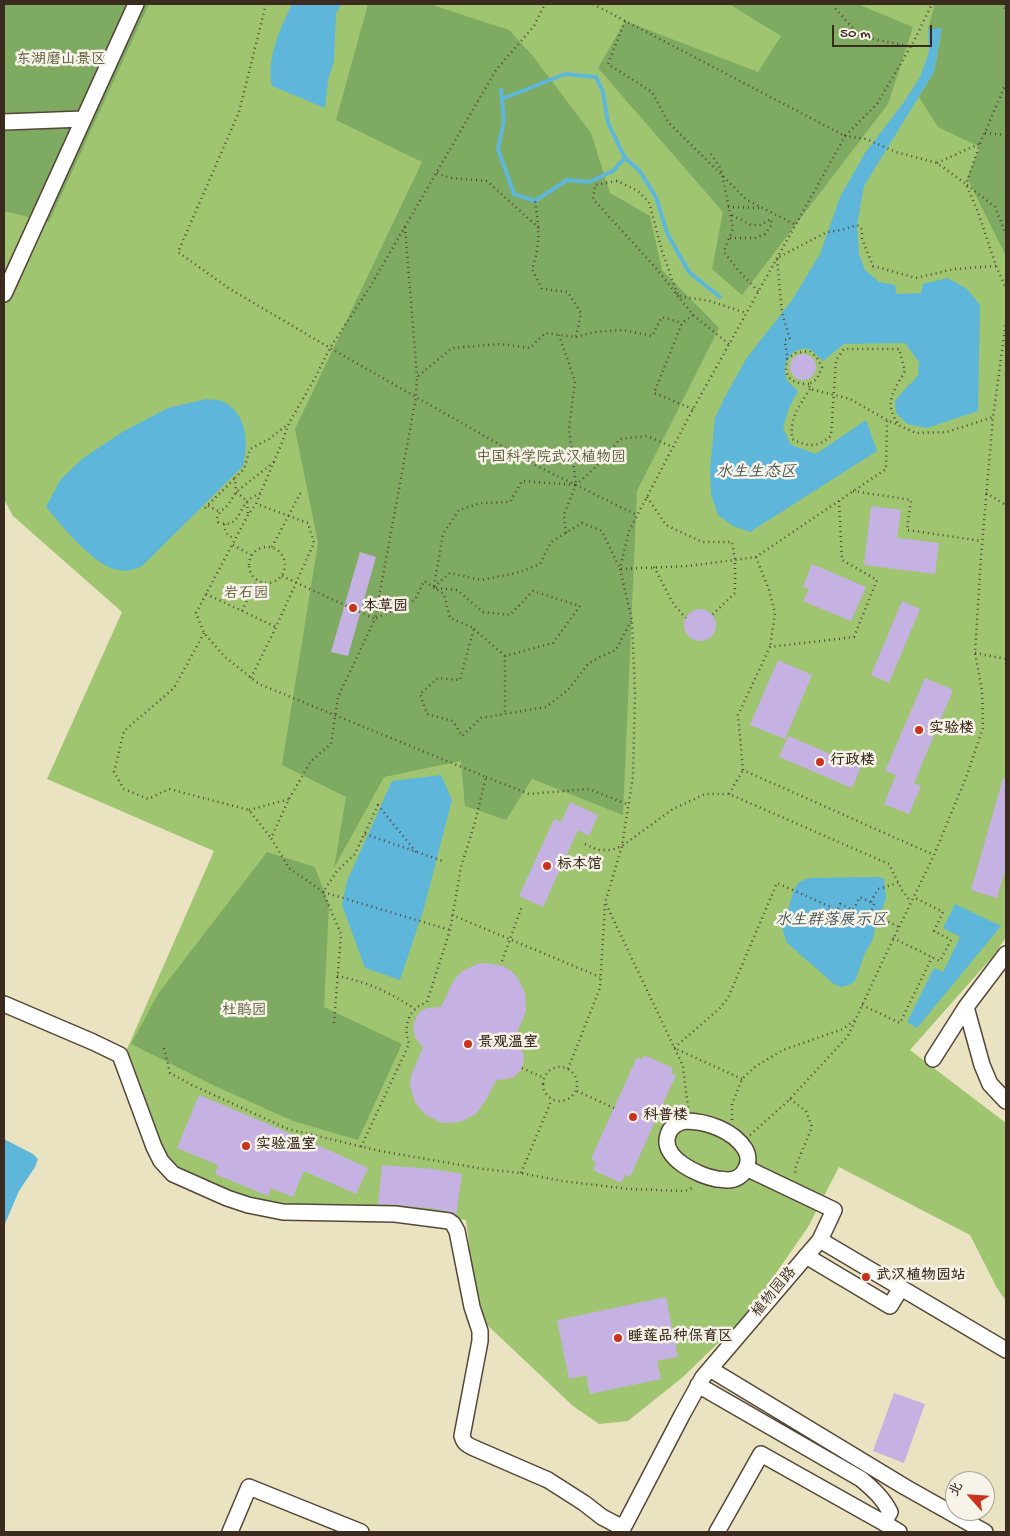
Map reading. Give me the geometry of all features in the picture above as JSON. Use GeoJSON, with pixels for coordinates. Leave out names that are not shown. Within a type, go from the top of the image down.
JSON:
{"type":"FeatureCollection","features":[{"type":"Feature","properties":{"kind":"street"},"geometry":{"type":"LineString","coordinates":[[4,294],[136,4]]}},
{"type":"Feature","properties":{"kind":"street"},"geometry":{"type":"LineString","coordinates":[[4,122],[83,119]]}},
{"type":"Feature","properties":{"kind":"street"},"geometry":{"type":"LineString","coordinates":[[933,1058],[966,1007],[1006,954]]}},
{"type":"Feature","properties":{"kind":"street"},"geometry":{"type":"LineString","coordinates":[[4,1004],[120,1055],[154,1147],[168,1169],[178,1178],[234,1200],[267,1210],[395,1214],[448,1221],[453,1224],[457,1231],[472,1306],[480,1331],[479,1349],[462,1436],[463,1441],[474,1448],[548,1480],[622,1530]]}},
{"type":"Feature","properties":{"kind":"street"},"geometry":{"type":"LineString","coordinates":[[966,1007],[982,1065],[990,1084],[1006,1102]]}},
{"type":"Feature","properties":{"kind":"street"},"geometry":{"type":"LineString","coordinates":[[684,1120],[690,1121],[719,1128],[736,1139],[746,1151],[748,1158],[746,1168],[741,1176],[728,1180],[705,1176],[682,1163],[670,1153],[666,1140],[668,1133],[675,1124],[684,1120]]}},
{"type":"Feature","properties":{"kind":"street"},"geometry":{"type":"LineString","coordinates":[[746,1168],[795,1192]]}},
{"type":"Feature","properties":{"kind":"street","name":"植物园路"},"geometry":{"type":"LineString","coordinates":[[622,1530],[698,1385],[820,1240],[834,1210],[795,1192]]}},
{"type":"Feature","properties":{"kind":"street"},"geometry":{"type":"LineString","coordinates":[[820,1240],[1006,1350]]}},
{"type":"Feature","properties":{"kind":"street"},"geometry":{"type":"LineString","coordinates":[[806,1256],[890,1306],[901,1288]]}},
{"type":"Feature","properties":{"kind":"street"},"geometry":{"type":"LineString","coordinates":[[710,1369],[985,1532]]}},
{"type":"Feature","properties":{"kind":"street"},"geometry":{"type":"LineString","coordinates":[[698,1385],[861,1479],[878,1494],[887,1506],[890,1512],[884,1523]]}},
{"type":"Feature","properties":{"kind":"street"},"geometry":{"type":"LineString","coordinates":[[717,1532],[761,1454],[899,1532]]}},
{"type":"Feature","properties":{"kind":"street"},"geometry":{"type":"LineString","coordinates":[[230,1532],[249,1487],[361,1532]]}},
{"type":"Feature","properties":{"kind":"path"},"geometry":{"type":"LineString","coordinates":[[266,4],[239,112],[178,252],[230,289],[330,348],[539,467],[637,515]]}},
{"type":"Feature","properties":{"kind":"path"},"geometry":{"type":"LineString","coordinates":[[545,4],[534,26],[496,70],[370,286],[330,348],[289,423],[256,504],[248,514],[196,613],[204,633],[225,657],[259,684],[529,794],[589,789],[629,805]]}},
{"type":"Feature","properties":{"kind":"path"},"geometry":{"type":"LineString","coordinates":[[593,4],[845,136],[866,139],[896,152],[936,163],[994,207],[1006,234]]}},
{"type":"Feature","properties":{"kind":"path"},"geometry":{"type":"LineString","coordinates":[[834,4],[834,7],[860,36],[911,47]]}},
{"type":"Feature","properties":{"kind":"path"},"geometry":{"type":"LineString","coordinates":[[620,568],[629,531],[746,313],[845,136],[877,104],[911,47],[932,4]]}},
{"type":"Feature","properties":{"kind":"path"},"geometry":{"type":"LineString","coordinates":[[1001,4],[1006,9]]}},
{"type":"Feature","properties":{"kind":"path"},"geometry":{"type":"LineString","coordinates":[[625,21],[608,64],[652,92],[668,122],[747,200],[796,225]]}},
{"type":"Feature","properties":{"kind":"path"},"geometry":{"type":"LineString","coordinates":[[1006,83],[980,144],[966,184],[1006,288]]}},
{"type":"Feature","properties":{"kind":"path"},"geometry":{"type":"LineString","coordinates":[[985,133],[1006,135]]}},
{"type":"Feature","properties":{"kind":"path"},"geometry":{"type":"LineString","coordinates":[[936,163],[980,144]]}},
{"type":"Feature","properties":{"kind":"path"},"geometry":{"type":"LineString","coordinates":[[711,154],[721,169],[733,228],[724,252],[758,292]]}},
{"type":"Feature","properties":{"kind":"path"},"geometry":{"type":"LineString","coordinates":[[436,173],[450,178],[487,181],[539,228]]}},
{"type":"Feature","properties":{"kind":"path"},"geometry":{"type":"LineString","coordinates":[[678,296],[662,251],[649,202],[638,191],[617,181],[595,185],[593,200],[655,266],[692,315],[729,344]]}},
{"type":"Feature","properties":{"kind":"path"},"geometry":{"type":"LineString","coordinates":[[535,201],[539,228],[538,252],[532,270],[542,289],[568,292],[581,313],[576,337]]}},
{"type":"Feature","properties":{"kind":"path"},"geometry":{"type":"LineString","coordinates":[[728,207],[763,208]]}},
{"type":"Feature","properties":{"kind":"path"},"geometry":{"type":"LineString","coordinates":[[730,214],[751,225],[760,225],[771,219],[772,224],[765,234],[754,238],[730,238]]}},
{"type":"Feature","properties":{"kind":"path"},"geometry":{"type":"LineString","coordinates":[[777,258],[827,232],[857,225],[862,230],[862,239],[873,266],[916,278],[954,269],[996,266]]}},
{"type":"Feature","properties":{"kind":"path"},"geometry":{"type":"LineString","coordinates":[[271,838],[289,799],[311,761],[331,744],[338,697],[375,619],[416,397],[417,378],[405,227]]}},
{"type":"Feature","properties":{"kind":"path"},"geometry":{"type":"LineString","coordinates":[[777,258],[782,313],[790,338],[785,340],[786,370],[793,382],[809,384],[817,379],[822,366],[810,351],[796,353],[787,359]]}},
{"type":"Feature","properties":{"kind":"path"},"geometry":{"type":"LineString","coordinates":[[678,296],[710,301],[746,313]]}},
{"type":"Feature","properties":{"kind":"path"},"geometry":{"type":"LineString","coordinates":[[692,315],[682,323],[654,393],[693,409]]}},
{"type":"Feature","properties":{"kind":"path"},"geometry":{"type":"LineString","coordinates":[[417,378],[452,348],[501,344],[530,348],[545,333],[576,337],[594,332],[622,330],[652,336],[662,317],[682,323]]}},
{"type":"Feature","properties":{"kind":"path"},"geometry":{"type":"LineString","coordinates":[[748,1136],[790,1099],[848,1036],[934,855],[968,775],[984,728],[982,690],[975,653],[982,541],[993,417],[1006,321]]}},
{"type":"Feature","properties":{"kind":"path"},"geometry":{"type":"LineString","coordinates":[[1005,335],[1006,331]]}},
{"type":"Feature","properties":{"kind":"path"},"geometry":{"type":"LineString","coordinates":[[559,335],[575,381],[569,429],[576,485]]}},
{"type":"Feature","properties":{"kind":"path"},"geometry":{"type":"LineString","coordinates":[[809,384],[810,389],[798,407],[791,425],[792,439],[807,446],[822,443],[831,436],[836,360],[844,349],[899,349],[905,371],[892,395],[891,414],[899,426]]}},
{"type":"Feature","properties":{"kind":"path"},"geometry":{"type":"LineString","coordinates":[[810,389],[850,398],[887,420],[916,433],[947,432],[993,417]]}},
{"type":"Feature","properties":{"kind":"path"},"geometry":{"type":"LineString","coordinates":[[620,568],[688,566],[756,557],[886,469],[887,420]]}},
{"type":"Feature","properties":{"kind":"path"},"geometry":{"type":"LineString","coordinates":[[220,512],[206,507],[244,469],[250,449],[269,439],[289,423]]}},
{"type":"Feature","properties":{"kind":"path"},"geometry":{"type":"LineString","coordinates":[[566,533],[564,514],[576,485],[600,463],[620,439],[647,436],[673,447]]}},
{"type":"Feature","properties":{"kind":"path"},"geometry":{"type":"LineString","coordinates":[[261,492],[247,501],[236,520],[224,524],[218,522],[217,518],[220,512],[236,492],[274,462]]}},
{"type":"Feature","properties":{"kind":"path"},"geometry":{"type":"LineString","coordinates":[[236,478],[236,492]]}},
{"type":"Feature","properties":{"kind":"path"},"geometry":{"type":"LineString","coordinates":[[434,588],[443,534],[459,510],[481,503],[510,502],[522,481],[576,485]]}},
{"type":"Feature","properties":{"kind":"path"},"geometry":{"type":"LineString","coordinates":[[272,547],[302,490]]}},
{"type":"Feature","properties":{"kind":"path"},"geometry":{"type":"LineString","coordinates":[[853,491],[911,500],[906,530],[982,541]]}},
{"type":"Feature","properties":{"kind":"path"},"geometry":{"type":"LineString","coordinates":[[236,492],[247,501],[248,514]]}},
{"type":"Feature","properties":{"kind":"path"},"geometry":{"type":"LineString","coordinates":[[986,493],[1006,505]]}},
{"type":"Feature","properties":{"kind":"path"},"geometry":{"type":"LineString","coordinates":[[647,496],[666,525],[702,542],[732,542],[736,560],[735,594],[712,615]]}},
{"type":"Feature","properties":{"kind":"path"},"geometry":{"type":"LineString","coordinates":[[770,647],[854,637],[877,580],[842,560],[839,501]]}},
{"type":"Feature","properties":{"kind":"path"},"geometry":{"type":"LineString","coordinates":[[251,678],[314,543],[308,523],[256,504]]}},
{"type":"Feature","properties":{"kind":"path"},"geometry":{"type":"LineString","coordinates":[[434,588],[450,573],[481,580],[517,574],[540,564],[552,542],[582,523],[602,531],[620,568],[632,620],[635,694],[633,776],[622,846],[605,902],[600,988],[568,1069]]}},
{"type":"Feature","properties":{"kind":"path"},"geometry":{"type":"LineString","coordinates":[[224,524],[227,535],[235,539]]}},
{"type":"Feature","properties":{"kind":"path"},"geometry":{"type":"LineString","coordinates":[[232,545],[251,555]]}},
{"type":"Feature","properties":{"kind":"path"},"geometry":{"type":"LineString","coordinates":[[272,547],[284,559],[285,564],[282,576],[272,583],[265,583],[257,580],[250,573],[248,567],[251,555],[260,548],[272,547]]}},
{"type":"Feature","properties":{"kind":"path"},"geometry":{"type":"LineString","coordinates":[[729,794],[743,770],[738,715],[770,647],[775,613],[769,590],[756,557]]}},
{"type":"Feature","properties":{"kind":"path"},"geometry":{"type":"LineString","coordinates":[[654,567],[674,605],[686,618]]}},
{"type":"Feature","properties":{"kind":"path"},"geometry":{"type":"LineString","coordinates":[[282,576],[375,619]]}},
{"type":"Feature","properties":{"kind":"path"},"geometry":{"type":"LineString","coordinates":[[242,611],[257,580]]}},
{"type":"Feature","properties":{"kind":"path"},"geometry":{"type":"LineString","coordinates":[[375,619],[415,600],[424,581],[444,594],[450,618],[474,628],[505,656],[505,714]]}},
{"type":"Feature","properties":{"kind":"path"},"geometry":{"type":"LineString","coordinates":[[434,588],[457,590],[482,612],[510,615],[533,591],[580,606],[553,643],[505,656]]}},
{"type":"Feature","properties":{"kind":"path"},"geometry":{"type":"LineString","coordinates":[[206,594],[276,627]]}},
{"type":"Feature","properties":{"kind":"path"},"geometry":{"type":"LineString","coordinates":[[474,628],[460,680],[438,678],[420,694],[428,714],[453,721],[462,736],[481,718],[546,707],[568,690],[588,664],[616,650],[632,620]]}},
{"type":"Feature","properties":{"kind":"path"},"geometry":{"type":"LineString","coordinates":[[204,633],[174,688],[124,731],[114,772],[124,789],[148,799],[169,789],[249,810],[289,799]]}},
{"type":"Feature","properties":{"kind":"path"},"geometry":{"type":"LineString","coordinates":[[975,653],[1006,659]]}},
{"type":"Feature","properties":{"kind":"path"},"geometry":{"type":"LineString","coordinates":[[743,770],[934,855]]}},
{"type":"Feature","properties":{"kind":"path"},"geometry":{"type":"LineString","coordinates":[[361,1147],[409,1044],[406,1034],[408,1018],[419,1005],[427,1002],[450,930],[461,867],[486,777]]}},
{"type":"Feature","properties":{"kind":"path"},"geometry":{"type":"LineString","coordinates":[[585,844],[598,850],[611,850],[622,846],[674,809],[705,794],[729,794],[889,864],[902,890],[911,902]]}},
{"type":"Feature","properties":{"kind":"path"},"geometry":{"type":"LineString","coordinates":[[323,892],[337,871],[355,854],[378,806],[416,852]]}},
{"type":"Feature","properties":{"kind":"path"},"geometry":{"type":"LineString","coordinates":[[249,810],[271,838],[288,868],[323,892],[450,930]]}},
{"type":"Feature","properties":{"kind":"path"},"geometry":{"type":"LineString","coordinates":[[365,834],[443,861]]}},
{"type":"Feature","properties":{"kind":"path"},"geometry":{"type":"LineString","coordinates":[[674,1048],[720,1009],[728,998],[777,883],[831,907],[826,918],[832,920],[840,904],[853,910],[860,897],[874,904],[870,913],[899,927]]}},
{"type":"Feature","properties":{"kind":"path"},"geometry":{"type":"LineString","coordinates":[[871,902],[878,889],[898,883]]}},
{"type":"Feature","properties":{"kind":"path"},"geometry":{"type":"LineString","coordinates":[[323,892],[341,934],[334,1023]]}},
{"type":"Feature","properties":{"kind":"path"},"geometry":{"type":"LineString","coordinates":[[893,938],[940,961],[951,940],[934,931],[943,912],[913,897]]}},
{"type":"Feature","properties":{"kind":"path"},"geometry":{"type":"LineString","coordinates":[[605,902],[683,1066],[690,1121]]}},
{"type":"Feature","properties":{"kind":"path"},"geometry":{"type":"LineString","coordinates":[[502,961],[522,906]]}},
{"type":"Feature","properties":{"kind":"path"},"geometry":{"type":"LineString","coordinates":[[452,915],[600,977]]}},
{"type":"Feature","properties":{"kind":"path"},"geometry":{"type":"LineString","coordinates":[[862,1005],[900,1023],[932,957]]}},
{"type":"Feature","properties":{"kind":"path"},"geometry":{"type":"LineString","coordinates":[[337,976],[359,980],[392,994],[415,1009]]}},
{"type":"Feature","properties":{"kind":"path"},"geometry":{"type":"LineString","coordinates":[[732,1122],[732,1104],[742,1079],[756,1066],[783,1050],[843,1029],[855,1020]]}},
{"type":"Feature","properties":{"kind":"path"},"geometry":{"type":"LineString","coordinates":[[164,1048],[170,1073],[288,1129],[361,1147],[562,1181],[629,1189],[685,1191],[701,1182]]}},
{"type":"Feature","properties":{"kind":"path"},"geometry":{"type":"LineString","coordinates":[[674,1048],[742,1079]]}},
{"type":"Feature","properties":{"kind":"path"},"geometry":{"type":"LineString","coordinates":[[522,1068],[544,1078]]}},
{"type":"Feature","properties":{"kind":"path"},"geometry":{"type":"LineString","coordinates":[[557,1068],[568,1069],[574,1074],[576,1079],[576,1091],[568,1100],[562,1102],[552,1099],[544,1091],[544,1078],[551,1070],[557,1068]]}},
{"type":"Feature","properties":{"kind":"path"},"geometry":{"type":"LineString","coordinates":[[576,1091],[614,1108]]}},
{"type":"Feature","properties":{"kind":"path"},"geometry":{"type":"LineString","coordinates":[[521,1173],[552,1099]]}},
{"type":"Feature","properties":{"kind":"path"},"geometry":{"type":"LineString","coordinates":[[790,1099],[806,1111],[812,1127],[795,1168],[795,1192]]}},
{"type":"Feature","properties":{"kind":"green space","name":"中国科学院武汉植物园"},"geometry":{"type":"Polygon","coordinates":[[[4,4],[1006,4],[1006,937],[994,955],[910,1050],[1006,1123],[1006,1301],[997,1288],[970,1235],[839,1167],[808,1227],[747,1315],[683,1377],[628,1421],[599,1424],[573,1406],[484,1322],[477,1310],[466,1220],[385,1208],[295,1208],[258,1203],[185,1172],[166,1156],[126,1055],[214,851],[47,779],[122,612],[13,516],[4,499],[4,4]]]}},
{"type":"Feature","properties":{"kind":"green space","name":"东湖磨山景区"},"geometry":{"type":"Polygon","coordinates":[[[4,4],[149,4],[49,222],[4,211],[4,4]]]}},
{"type":"Feature","properties":{"kind":"green space"},"geometry":{"type":"Polygon","coordinates":[[[368,4],[429,4],[509,30],[532,55],[591,133],[610,193],[650,216],[662,270],[719,328],[637,491],[623,815],[532,779],[506,820],[465,806],[461,761],[384,777],[334,868],[346,797],[282,765],[318,543],[295,429],[422,162],[336,120],[368,4]]]}},
{"type":"Feature","properties":{"kind":"green space"},"geometry":{"type":"Polygon","coordinates":[[[729,4],[862,4],[862,6],[913,27],[888,104],[742,295],[712,269],[723,212],[598,68],[625,21],[758,72],[781,36],[729,4]]]}},
{"type":"Feature","properties":{"kind":"green space"},"geometry":{"type":"Polygon","coordinates":[[[935,4],[1006,4],[1006,256],[967,178],[980,147],[938,127],[919,97],[934,72],[942,29],[928,29],[935,4]]]}},
{"type":"Feature","properties":{"kind":"green space","name":"杜鹃园"},"geometry":{"type":"Polygon","coordinates":[[[267,852],[315,867],[329,905],[324,1007],[402,1044],[358,1140],[293,1121],[215,1086],[131,1044],[158,994],[267,852]]]}},
{"type":"Feature","properties":{"kind":"water"},"geometry":{"type":"Polygon","coordinates":[[[292,4],[342,4],[336,13],[334,61],[328,80],[325,108],[272,86],[271,65],[275,44],[292,4]]]}},
{"type":"Feature","properties":{"kind":"water","name":"水生生态区"},"geometry":{"type":"Polygon","coordinates":[[[942,28],[934,72],[864,186],[857,225],[859,254],[865,270],[879,282],[895,285],[896,294],[921,293],[923,284],[947,278],[967,289],[980,305],[978,411],[927,428],[907,424],[896,413],[895,401],[918,376],[919,362],[905,343],[844,344],[823,361],[810,349],[798,350],[788,359],[785,368],[788,382],[798,391],[789,408],[783,428],[791,445],[816,454],[866,420],[877,451],[750,532],[733,526],[718,515],[711,494],[710,469],[715,418],[746,359],[792,300],[820,254],[840,197],[865,153],[904,102],[920,77],[929,52],[928,29],[942,28]]]}},
{"type":"Feature","properties":{"kind":"water"},"geometry":{"type":"Polygon","coordinates":[[[206,399],[222,401],[237,413],[246,438],[243,466],[141,567],[121,571],[99,561],[79,544],[46,507],[61,479],[82,459],[124,431],[168,408],[206,399]]]}},
{"type":"Feature","properties":{"kind":"water"},"geometry":{"type":"Polygon","coordinates":[[[441,775],[452,800],[424,908],[400,980],[365,968],[342,905],[347,881],[392,781],[441,775]]]}},
{"type":"Feature","properties":{"kind":"water","name":"水生群落展示区"},"geometry":{"type":"Polygon","coordinates":[[[879,877],[884,879],[886,899],[873,939],[865,953],[855,981],[841,987],[834,984],[787,943],[782,928],[794,890],[799,882],[809,878],[879,877]]]}},
{"type":"Feature","properties":{"kind":"water"},"geometry":{"type":"Polygon","coordinates":[[[955,904],[1001,926],[917,1028],[907,1022],[934,968],[943,972],[960,937],[943,928],[955,904]]]}},
{"type":"Feature","properties":{"kind":"water"},"geometry":{"type":"Polygon","coordinates":[[[4,1139],[33,1154],[38,1159],[35,1167],[19,1191],[4,1226],[4,1139]]]}},
{"type":"Feature","properties":{"kind":"building"},"geometry":{"type":"Polygon","coordinates":[[[803,354],[812,358],[816,367],[812,376],[803,380],[794,376],[790,367],[794,358],[803,354]]]}},
{"type":"Feature","properties":{"kind":"building"},"geometry":{"type":"Polygon","coordinates":[[[871,506],[901,510],[897,538],[939,543],[935,574],[864,565],[871,506]]]}},
{"type":"Feature","properties":{"kind":"building","name":"本草园"},"geometry":{"type":"Polygon","coordinates":[[[360,552],[376,557],[348,656],[331,652],[360,552]]]}},
{"type":"Feature","properties":{"kind":"building"},"geometry":{"type":"Polygon","coordinates":[[[812,564],[866,587],[851,621],[803,601],[809,589],[803,587],[812,564]]]}},
{"type":"Feature","properties":{"kind":"building"},"geometry":{"type":"Polygon","coordinates":[[[902,601],[920,609],[889,683],[871,675],[902,601]]]}},
{"type":"Feature","properties":{"kind":"building"},"geometry":{"type":"Polygon","coordinates":[[[700,609],[706,610],[711,614],[715,619],[715,631],[711,636],[706,640],[700,641],[694,640],[689,636],[685,631],[684,625],[685,619],[689,614],[694,610],[700,609]]]}},
{"type":"Feature","properties":{"kind":"building"},"geometry":{"type":"Polygon","coordinates":[[[778,660],[812,675],[785,739],[750,725],[778,660]]]}},
{"type":"Feature","properties":{"kind":"building","name":"实验楼"},"geometry":{"type":"Polygon","coordinates":[[[925,678],[953,690],[914,783],[921,786],[909,814],[884,804],[896,775],[885,771],[925,678]]]}},
{"type":"Feature","properties":{"kind":"building","name":"行政楼"},"geometry":{"type":"Polygon","coordinates":[[[788,736],[861,767],[852,788],[779,757],[788,736]]]}},
{"type":"Feature","properties":{"kind":"building"},"geometry":{"type":"Polygon","coordinates":[[[1003,778],[1006,779],[1006,866],[997,898],[971,890],[1003,778]]]}},
{"type":"Feature","properties":{"kind":"building","name":"标本馆"},"geometry":{"type":"Polygon","coordinates":[[[570,802],[598,815],[589,836],[578,830],[543,907],[519,896],[554,819],[561,822],[570,802]]]}},
{"type":"Feature","properties":{"kind":"building","name":"景观温室"},"geometry":{"type":"Polygon","coordinates":[[[486,963],[503,966],[511,971],[517,977],[525,993],[526,1011],[514,1040],[524,1056],[522,1068],[514,1077],[496,1080],[486,1100],[476,1114],[460,1122],[442,1123],[426,1115],[420,1109],[412,1093],[410,1085],[411,1076],[423,1047],[415,1037],[413,1025],[422,1010],[441,1007],[455,979],[461,972],[477,964],[486,963]]]}},
{"type":"Feature","properties":{"kind":"building","name":"科普楼"},"geometry":{"type":"Polygon","coordinates":[[[644,1055],[673,1068],[671,1073],[676,1075],[630,1177],[625,1175],[621,1183],[593,1170],[596,1162],[591,1159],[637,1057],[642,1060],[644,1055]]]}},
{"type":"Feature","properties":{"kind":"building","name":"实验温室"},"geometry":{"type":"Polygon","coordinates":[[[199,1095],[368,1168],[356,1194],[304,1171],[293,1197],[271,1188],[268,1196],[215,1174],[218,1165],[177,1148],[199,1095]]]}},
{"type":"Feature","properties":{"kind":"building"},"geometry":{"type":"Polygon","coordinates":[[[382,1165],[433,1169],[462,1174],[456,1215],[436,1209],[378,1204],[382,1165]]]}},
{"type":"Feature","properties":{"kind":"building","name":"睡莲品种保育区"},"geometry":{"type":"Polygon","coordinates":[[[666,1297],[678,1357],[657,1361],[661,1379],[590,1394],[586,1375],[569,1379],[557,1320],[666,1297]]]}},
{"type":"Feature","properties":{"kind":"building"},"geometry":{"type":"Polygon","coordinates":[[[894,1393],[925,1404],[904,1463],[873,1451],[894,1393]]]}},
{"type":"Feature","properties":{"kind":"waterway"},"geometry":{"type":"LineString","coordinates":[[502,99],[565,74],[596,77],[603,92],[608,123],[625,158],[639,170],[656,197],[667,233],[689,272],[720,297]]}},
{"type":"Feature","properties":{"kind":"waterway"},"geometry":{"type":"LineString","coordinates":[[501,90],[504,120],[498,149],[514,194],[535,201],[567,180],[589,182],[613,171],[625,158]]}},
{"type":"Feature","properties":{"kind":"place","name":"本草园"},"geometry":{"type":"Point","coordinates":[353,608]}},
{"type":"Feature","properties":{"kind":"place","name":"实验楼"},"geometry":{"type":"Point","coordinates":[919,730]}},
{"type":"Feature","properties":{"kind":"place","name":"行政楼"},"geometry":{"type":"Point","coordinates":[820,762]}},
{"type":"Feature","properties":{"kind":"place","name":"标本馆"},"geometry":{"type":"Point","coordinates":[547,866]}},
{"type":"Feature","properties":{"kind":"place","name":"景观温室"},"geometry":{"type":"Point","coordinates":[468,1044]}},
{"type":"Feature","properties":{"kind":"place","name":"科普楼"},"geometry":{"type":"Point","coordinates":[633,1117]}},
{"type":"Feature","properties":{"kind":"place","name":"实验温室"},"geometry":{"type":"Point","coordinates":[246,1146]}},
{"type":"Feature","properties":{"kind":"place","name":"武汉植物园站"},"geometry":{"type":"Point","coordinates":[866,1277]}},
{"type":"Feature","properties":{"kind":"place","name":"睡莲品种保育区"},"geometry":{"type":"Point","coordinates":[618,1338]}},
{"type":"Feature","properties":{"kind":"park label","name":"岩石园"},"geometry":{"type":"Point","coordinates":[246,595]}}]}
